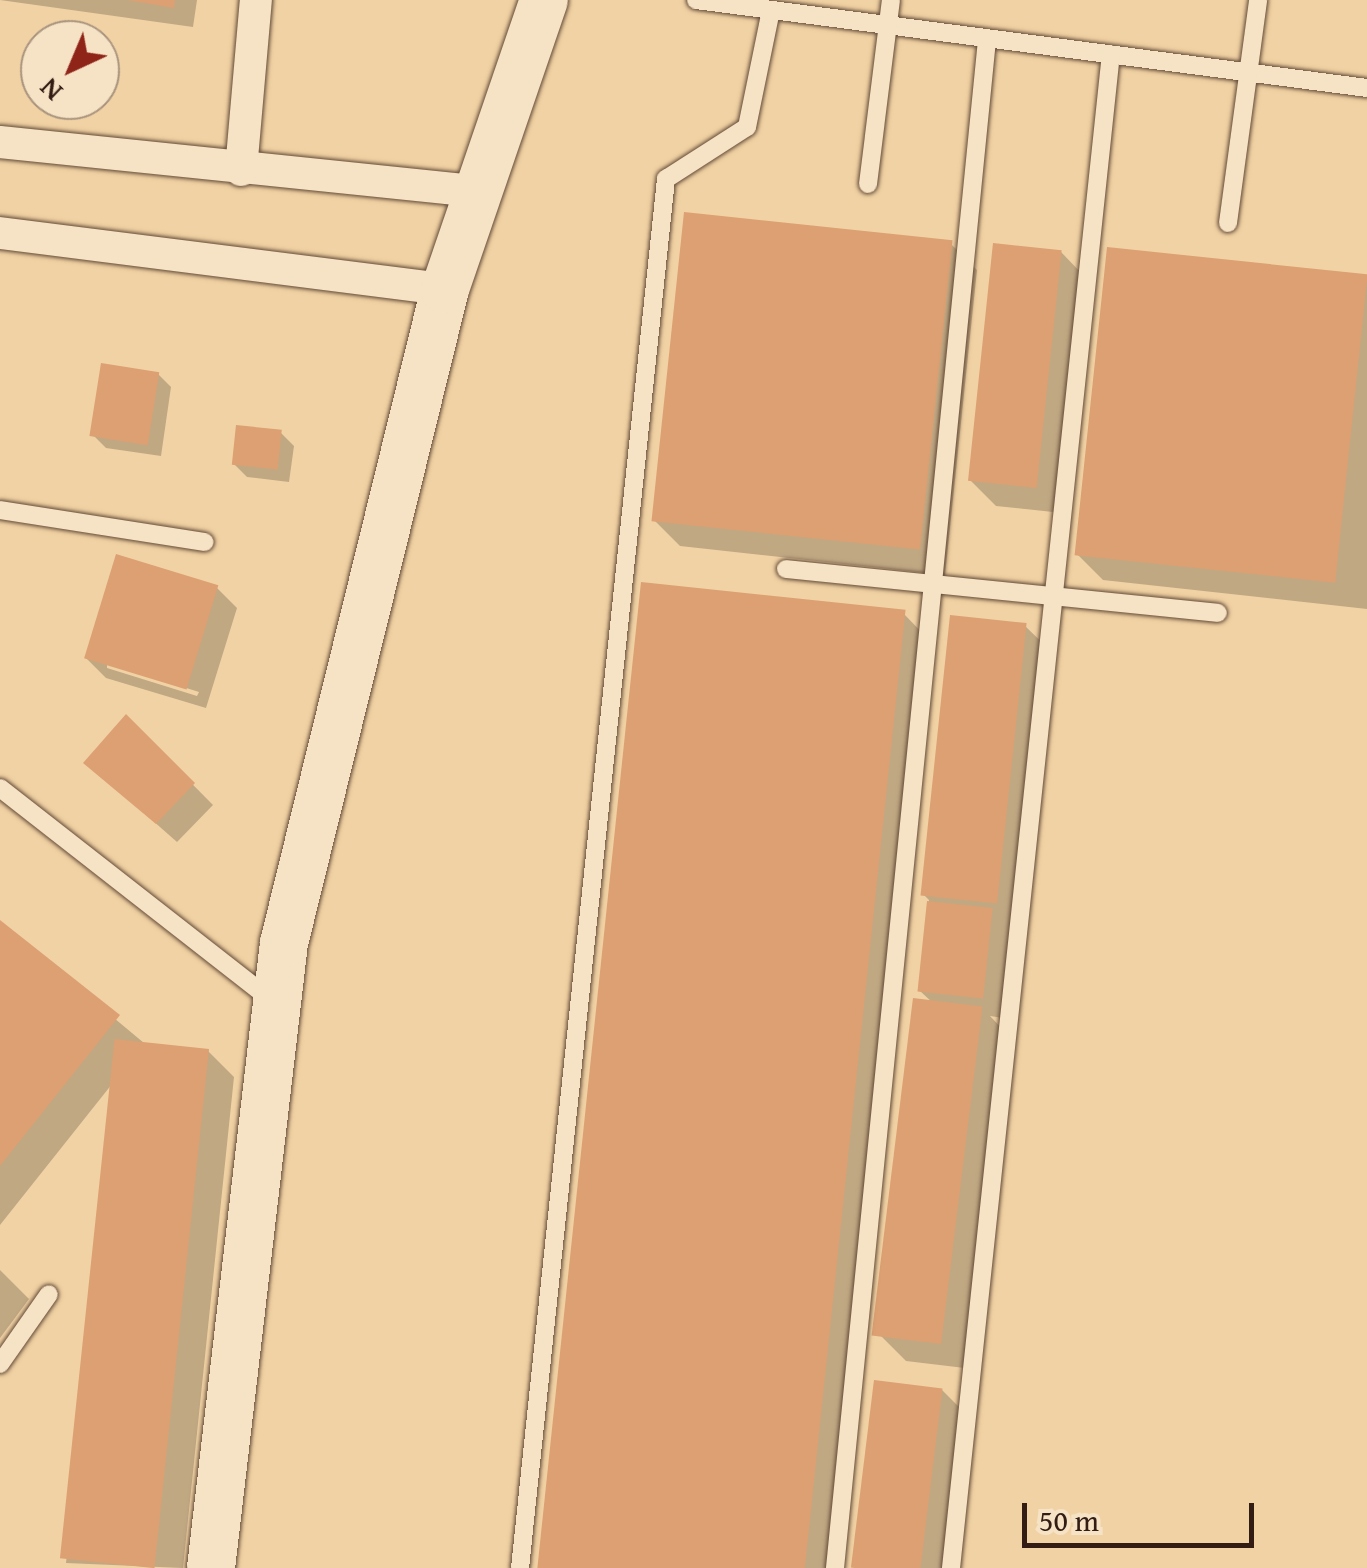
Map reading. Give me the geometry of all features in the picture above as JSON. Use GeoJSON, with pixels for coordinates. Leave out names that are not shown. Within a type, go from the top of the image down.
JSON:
{"type":"FeatureCollection","features":[{"type":"Feature","properties":{"kind":"street"},"geometry":{"type":"LineString","coordinates":[[241,170],[256,0]]}},
{"type":"Feature","properties":{"kind":"street"},"geometry":{"type":"LineString","coordinates":[[211,1568],[284,943],[446,289],[475,191],[544,0]]}},
{"type":"Feature","properties":{"kind":"street"},"geometry":{"type":"LineString","coordinates":[[0,142],[241,170],[475,191]]}},
{"type":"Feature","properties":{"kind":"street"},"geometry":{"type":"LineString","coordinates":[[0,233],[446,289]]}},
{"type":"Feature","properties":{"kind":"lane"},"geometry":{"type":"LineString","coordinates":[[696,0],[1367,88]]}},
{"type":"Feature","properties":{"kind":"lane"},"geometry":{"type":"LineString","coordinates":[[868,184],[891,0]]}},
{"type":"Feature","properties":{"kind":"lane"},"geometry":{"type":"LineString","coordinates":[[1228,224],[1258,0]]}},
{"type":"Feature","properties":{"kind":"lane"},"geometry":{"type":"LineString","coordinates":[[520,1568],[666,179],[747,127],[771,10]]}},
{"type":"Feature","properties":{"kind":"lane"},"geometry":{"type":"LineString","coordinates":[[835,1568],[988,38]]}},
{"type":"Feature","properties":{"kind":"lane"},"geometry":{"type":"LineString","coordinates":[[951,1568],[1110,54]]}},
{"type":"Feature","properties":{"kind":"lane"},"geometry":{"type":"LineString","coordinates":[[0,510],[205,542]]}},
{"type":"Feature","properties":{"kind":"lane"},"geometry":{"type":"LineString","coordinates":[[786,570],[1218,612]]}},
{"type":"Feature","properties":{"kind":"lane"},"geometry":{"type":"LineString","coordinates":[[0,788],[276,1004]]}},
{"type":"Feature","properties":{"kind":"lane"},"geometry":{"type":"LineString","coordinates":[[0,1364],[50,1294]]}},
{"type":"Feature","properties":{"kind":"building"},"geometry":{"type":"Polygon","coordinates":[[[127,0],[175,0],[174,8],[127,0]]]}},
{"type":"Feature","properties":{"kind":"building"},"geometry":{"type":"Polygon","coordinates":[[[684,212],[953,240],[920,550],[651,521],[684,212]]]}},
{"type":"Feature","properties":{"kind":"building"},"geometry":{"type":"Polygon","coordinates":[[[993,243],[1062,250],[1037,488],[968,481],[993,243]]]}},
{"type":"Feature","properties":{"kind":"building"},"geometry":{"type":"Polygon","coordinates":[[[1107,247],[1367,274],[1335,583],[1075,555],[1107,247]]]}},
{"type":"Feature","properties":{"kind":"building"},"geometry":{"type":"Polygon","coordinates":[[[101,363],[159,372],[148,445],[89,436],[101,363]]]}},
{"type":"Feature","properties":{"kind":"building"},"geometry":{"type":"Polygon","coordinates":[[[236,425],[282,430],[278,470],[232,465],[236,425]]]}},
{"type":"Feature","properties":{"kind":"building"},"geometry":{"type":"Polygon","coordinates":[[[116,554],[218,585],[186,690],[84,658],[116,554]]]}},
{"type":"Feature","properties":{"kind":"building"},"geometry":{"type":"Polygon","coordinates":[[[641,582],[906,610],[805,1568],[537,1568],[641,582]]]}},
{"type":"Feature","properties":{"kind":"building"},"geometry":{"type":"Polygon","coordinates":[[[950,615],[1027,623],[997,904],[921,895],[950,615]]]}},
{"type":"Feature","properties":{"kind":"building"},"geometry":{"type":"Polygon","coordinates":[[[126,714],[195,783],[156,824],[83,763],[126,714]]]}},
{"type":"Feature","properties":{"kind":"building"},"geometry":{"type":"Polygon","coordinates":[[[927,901],[993,908],[983,998],[917,992],[927,901]]]}},
{"type":"Feature","properties":{"kind":"building"},"geometry":{"type":"Polygon","coordinates":[[[0,920],[120,1015],[0,1166],[0,920]]]}},
{"type":"Feature","properties":{"kind":"building"},"geometry":{"type":"Polygon","coordinates":[[[913,998],[982,1007],[941,1344],[872,1335],[913,998]]]}},
{"type":"Feature","properties":{"kind":"building"},"geometry":{"type":"Polygon","coordinates":[[[115,1039],[209,1049],[154,1568],[60,1558],[115,1039]]]}},
{"type":"Feature","properties":{"kind":"building"},"geometry":{"type":"Polygon","coordinates":[[[874,1380],[942,1388],[920,1568],[851,1568],[874,1380]]]}}]}
